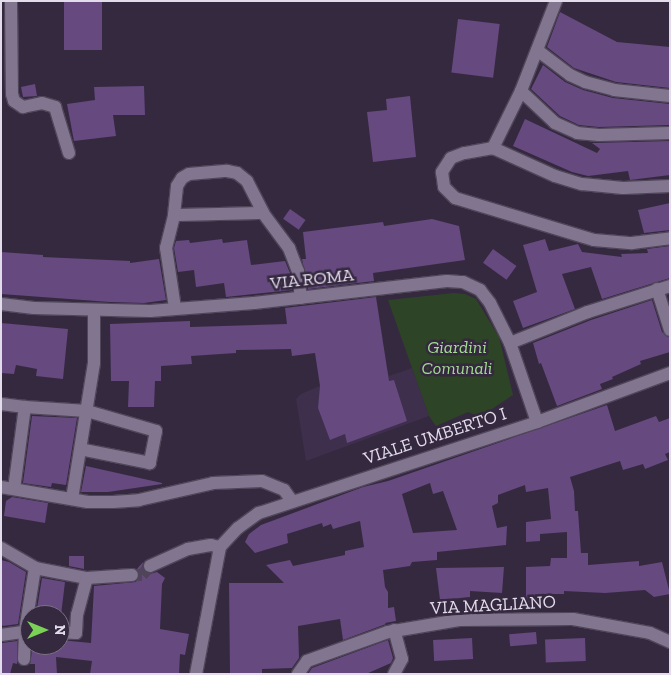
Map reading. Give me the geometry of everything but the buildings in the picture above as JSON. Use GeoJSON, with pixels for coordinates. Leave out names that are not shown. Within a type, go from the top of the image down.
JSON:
{"type":"FeatureCollection","features":[{"type":"Feature","properties":{"kind":"street"},"geometry":{"type":"LineString","coordinates":[[11,1],[12,94],[14,101],[23,107],[42,103],[55,107],[69,153]]}},
{"type":"Feature","properties":{"kind":"street"},"geometry":{"type":"LineString","coordinates":[[494,148],[521,91],[556,1]]}},
{"type":"Feature","properties":{"kind":"street"},"geometry":{"type":"LineString","coordinates":[[537,50],[570,75],[586,82],[614,90],[670,96]]}},
{"type":"Feature","properties":{"kind":"street"},"geometry":{"type":"LineString","coordinates":[[521,91],[555,123],[577,133],[599,135],[670,133]]}},
{"type":"Feature","properties":{"kind":"street"},"geometry":{"type":"LineString","coordinates":[[670,186],[622,188],[582,184],[555,176],[494,148],[464,153],[451,158],[444,167],[441,176],[446,192],[455,198],[594,240],[632,243],[670,238]]}},
{"type":"Feature","properties":{"kind":"street"},"geometry":{"type":"LineString","coordinates":[[175,308],[166,255],[166,242],[174,215],[176,190],[182,178],[189,174],[227,171],[237,173],[247,181],[263,213],[292,253],[298,271],[300,298]]}},
{"type":"Feature","properties":{"kind":"street"},"geometry":{"type":"LineString","coordinates":[[174,215],[263,213]]}},
{"type":"Feature","properties":{"kind":"street","name":"VIA ROMA"},"geometry":{"type":"LineString","coordinates":[[1,304],[34,308],[150,311],[300,298],[447,281],[463,282],[476,288],[486,297],[510,343],[537,422]]}},
{"type":"Feature","properties":{"kind":"street"},"geometry":{"type":"LineString","coordinates":[[510,343],[588,312],[664,288],[669,325]]}},
{"type":"Feature","properties":{"kind":"street"},"geometry":{"type":"LineString","coordinates":[[72,499],[94,363],[94,310]]}},
{"type":"Feature","properties":{"kind":"street","name":"VIALE UMBERTO I"},"geometry":{"type":"LineString","coordinates":[[220,546],[238,528],[259,513],[537,422],[670,373]]}},
{"type":"Feature","properties":{"kind":"street"},"geometry":{"type":"LineString","coordinates":[[1,404],[87,411],[156,431],[150,463],[80,449]]}},
{"type":"Feature","properties":{"kind":"street"},"geometry":{"type":"LineString","coordinates":[[25,406],[7,488],[72,499],[113,502],[139,500],[213,484],[262,481],[284,490],[292,501]]}},
{"type":"Feature","properties":{"kind":"street"},"geometry":{"type":"LineString","coordinates":[[150,566],[188,549],[211,545],[220,546],[196,674]]}},
{"type":"Feature","properties":{"kind":"street"},"geometry":{"type":"LineString","coordinates":[[1,548],[34,568],[87,578],[132,575]]}},
{"type":"Feature","properties":{"kind":"street"},"geometry":{"type":"LineString","coordinates":[[30,605],[34,568]]}},
{"type":"Feature","properties":{"kind":"street"},"geometry":{"type":"LineString","coordinates":[[70,633],[76,633],[77,615],[87,578]]}},
{"type":"Feature","properties":{"kind":"street","name":"VIA MAGLIANO"},"geometry":{"type":"LineString","coordinates":[[298,674],[307,661],[394,630],[459,620],[573,619],[650,633],[670,642]]}},
{"type":"Feature","properties":{"kind":"street"},"geometry":{"type":"LineString","coordinates":[[394,630],[402,659],[394,674]]}},
{"type":"Feature","properties":{"kind":"street"},"geometry":{"type":"LineString","coordinates":[[1,635],[20,632]]}},
{"type":"Feature","properties":{"kind":"street"},"geometry":{"type":"LineString","coordinates":[[24,659],[25,655]]}},
{"type":"Feature","properties":{"kind":"shaded area"},"geometry":{"type":"Polygon","coordinates":[[[386,364],[389,376],[412,368],[429,416],[306,461],[296,399],[301,394],[336,379],[386,364]]]}},
{"type":"Feature","properties":{"kind":"green space","name":"Giardini Comunali"},"geometry":{"type":"Polygon","coordinates":[[[454,293],[465,294],[476,299],[499,337],[513,395],[480,417],[468,412],[436,426],[429,416],[388,300],[454,293]]]}},
{"type":"Feature","properties":{"kind":"tunnel"},"geometry":{"type":"LineString","coordinates":[[132,575],[142,575],[150,566]]}}]}
